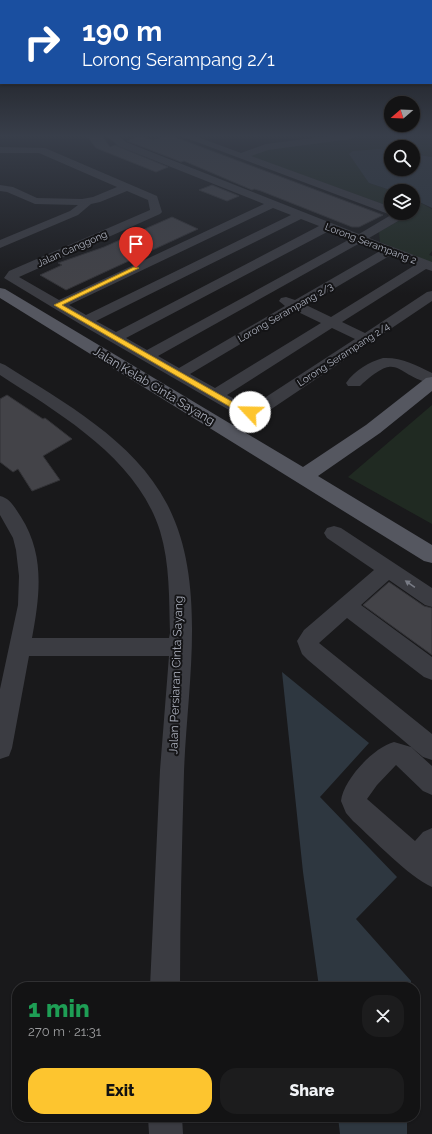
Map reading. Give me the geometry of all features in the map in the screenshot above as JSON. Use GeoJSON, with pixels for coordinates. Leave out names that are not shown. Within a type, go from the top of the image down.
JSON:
{"type":"FeatureCollection","features":[{"type":"Feature","properties":{"kind":"main road","name":"Jalan Kelab Cinta Sayang"},"geometry":{"type":"LineString","coordinates":[[0,292],[432,555]]}},
{"type":"Feature","properties":{"kind":"main road"},"geometry":{"type":"LineString","coordinates":[[304,476],[334,457],[432,381]]}},
{"type":"Feature","properties":{"kind":"main road"},"geometry":{"type":"LineString","coordinates":[[257,448],[294,462],[312,461],[334,457]]}},
{"type":"Feature","properties":{"kind":"main road"},"geometry":{"type":"LineString","coordinates":[[334,457],[327,478],[336,492],[349,504]]}},
{"type":"Feature","properties":{"kind":"street"},"geometry":{"type":"LineString","coordinates":[[8,189],[35,201],[88,201],[121,189]]}},
{"type":"Feature","properties":{"kind":"street","name":"Jalan Canggong"},"geometry":{"type":"LineString","coordinates":[[58,305],[11,276],[156,212],[153,198],[131,189]]}},
{"type":"Feature","properties":{"kind":"street","name":"Lorong Serampang 2"},"geometry":{"type":"LineString","coordinates":[[235,189],[428,265]]}},
{"type":"Feature","properties":{"kind":"street"},"geometry":{"type":"LineString","coordinates":[[331,189],[384,208]]}},
{"type":"Feature","properties":{"kind":"street"},"geometry":{"type":"LineString","coordinates":[[0,244],[74,213],[83,208],[88,201]]}},
{"type":"Feature","properties":{"kind":"street"},"geometry":{"type":"LineString","coordinates":[[58,305],[273,204]]}},
{"type":"Feature","properties":{"kind":"street"},"geometry":{"type":"LineString","coordinates":[[85,321],[300,215]]}},
{"type":"Feature","properties":{"kind":"street"},"geometry":{"type":"LineString","coordinates":[[115,338],[359,238],[392,220]]}},
{"type":"Feature","properties":{"kind":"street"},"geometry":{"type":"LineString","coordinates":[[147,356],[329,226]]}},
{"type":"Feature","properties":{"kind":"street"},"geometry":{"type":"LineString","coordinates":[[175,250],[366,339]]}},
{"type":"Feature","properties":{"kind":"street","name":"Lorong Serampang 2/3"},"geometry":{"type":"LineString","coordinates":[[180,374],[391,250]]}},
{"type":"Feature","properties":{"kind":"street"},"geometry":{"type":"LineString","coordinates":[[58,305],[215,395],[331,322],[428,265]]}},
{"type":"Feature","properties":{"kind":"street","name":"Lorong Serampang 2/4"},"geometry":{"type":"LineString","coordinates":[[215,395],[242,410],[254,412],[432,295]]}},
{"type":"Feature","properties":{"kind":"street"},"geometry":{"type":"LineString","coordinates":[[354,383],[376,365],[389,363],[404,365],[432,381]]}},
{"type":"Feature","properties":{"kind":"street","name":"Jalan Persiaran Cinta Sayang"},"geometry":{"type":"LineString","coordinates":[[0,368],[105,441],[124,460],[154,498],[168,529],[175,557],[180,593],[179,647],[167,875],[165,982]]}},
{"type":"Feature","properties":{"kind":"street"},"geometry":{"type":"LineString","coordinates":[[0,502],[22,536],[30,562],[28,604],[0,748]]}},
{"type":"Feature","properties":{"kind":"street"},"geometry":{"type":"LineString","coordinates":[[334,533],[432,599]]}},
{"type":"Feature","properties":{"kind":"street"},"geometry":{"type":"LineString","coordinates":[[388,569],[308,641],[310,648],[432,749]]}},
{"type":"Feature","properties":{"kind":"street"},"geometry":{"type":"LineString","coordinates":[[346,606],[432,670]]}},
{"type":"Feature","properties":{"kind":"street"},"geometry":{"type":"LineString","coordinates":[[20,647],[179,647]]}},
{"type":"Feature","properties":{"kind":"street"},"geometry":{"type":"LineString","coordinates":[[427,858],[362,812],[354,802],[354,795],[361,785],[390,754],[394,752],[402,756],[432,784]]}},
{"type":"Feature","properties":{"kind":"street"},"geometry":{"type":"LineString","coordinates":[[165,1122],[166,1134]]}},
{"type":"Feature","properties":{"kind":"shaded area"},"geometry":{"type":"Polygon","coordinates":[[[341,189],[384,189],[384,204],[341,189]]]}},
{"type":"Feature","properties":{"kind":"shaded area"},"geometry":{"type":"Polygon","coordinates":[[[420,189],[432,189],[432,208],[420,202],[420,189]]]}},
{"type":"Feature","properties":{"kind":"shaded area"},"geometry":{"type":"Polygon","coordinates":[[[420,203],[432,209],[432,251],[429,255],[432,256],[432,264],[380,242],[379,232],[400,220],[420,220],[420,203]]]}},
{"type":"Feature","properties":{"kind":"shaded area"},"geometry":{"type":"Polygon","coordinates":[[[432,405],[432,524],[348,477],[432,405]]]}},
{"type":"Feature","properties":{"kind":"shaded area"},"geometry":{"type":"Polygon","coordinates":[[[282,672],[369,743],[320,797],[397,877],[356,919],[411,982],[318,982],[303,872],[282,672]]]}},
{"type":"Feature","properties":{"kind":"shaded area"},"geometry":{"type":"Polygon","coordinates":[[[339,1122],[407,1122],[407,1134],[340,1134],[339,1122]]]}},
{"type":"Feature","properties":{"kind":"building"},"geometry":{"type":"Polygon","coordinates":[[[222,189],[239,196],[227,201],[199,190],[222,189]]]}},
{"type":"Feature","properties":{"kind":"building"},"geometry":{"type":"Polygon","coordinates":[[[249,189],[313,189],[383,215],[359,227],[352,227],[261,191],[254,189],[249,189]]]}},
{"type":"Feature","properties":{"kind":"building"},"geometry":{"type":"Polygon","coordinates":[[[172,217],[198,229],[66,290],[40,275],[62,265],[58,263],[104,247],[172,217]]]}},
{"type":"Feature","properties":{"kind":"building"},"geometry":{"type":"Polygon","coordinates":[[[7,395],[43,419],[45,418],[72,439],[43,456],[60,480],[32,491],[18,469],[13,472],[0,462],[0,399],[7,395]]]}},
{"type":"Feature","properties":{"kind":"building"},"geometry":{"type":"Polygon","coordinates":[[[389,582],[424,606],[432,608],[432,655],[363,605],[389,582]]]}},
{"type":"Feature","properties":{"kind":"route"},"geometry":{"type":"LineString","coordinates":[[136,268],[58,305],[242,410],[250,412]]}}]}
